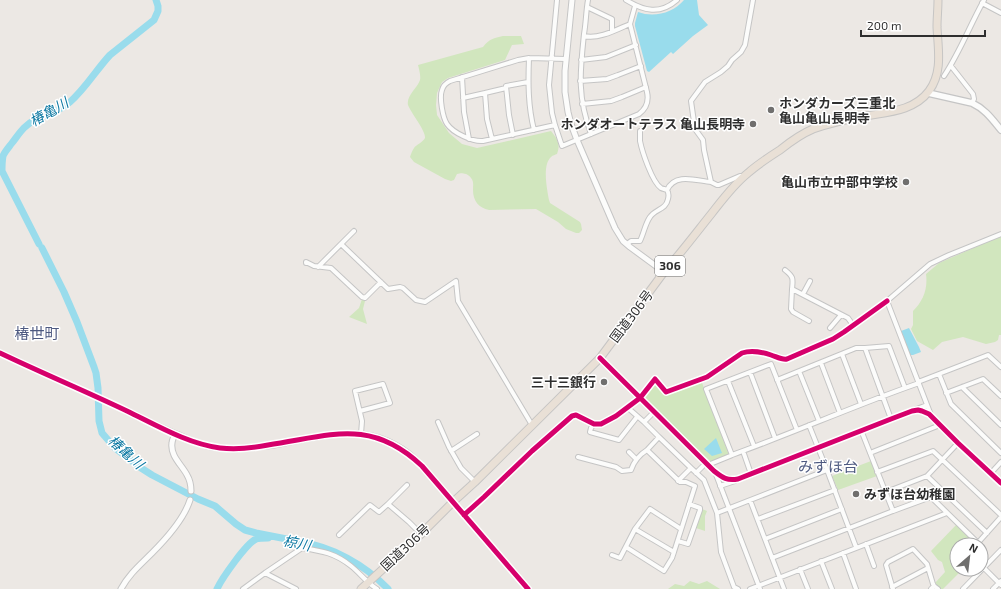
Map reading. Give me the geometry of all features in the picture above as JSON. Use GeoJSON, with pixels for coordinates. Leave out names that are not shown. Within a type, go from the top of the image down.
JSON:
{"type":"FeatureCollection","features":[{"type":"Feature","properties":{"kind":"highway","name":"国道306号"},"geometry":{"type":"LineString","coordinates":[[360,589],[421,534],[600,358],[664,272],[728,193],[744,177],[767,159],[809,131],[825,125],[907,108],[928,93],[937,74],[939,62],[937,25],[938,0]]}},
{"type":"Feature","properties":{"kind":"main road"},"geometry":{"type":"LineString","coordinates":[[928,93],[972,103],[984,110],[1001,130]]}},
{"type":"Feature","properties":{"kind":"street"},"geometry":{"type":"LineString","coordinates":[[557,0],[549,85],[552,113],[562,146],[639,114],[646,107],[648,101],[646,87],[630,24],[635,6]]}},
{"type":"Feature","properties":{"kind":"street"},"geometry":{"type":"LineString","coordinates":[[572,0],[565,81],[566,102],[571,124],[615,228],[623,241],[664,272]]}},
{"type":"Feature","properties":{"kind":"street"},"geometry":{"type":"LineString","coordinates":[[588,0],[580,81],[582,104],[591,134]]}},
{"type":"Feature","properties":{"kind":"street"},"geometry":{"type":"LineString","coordinates":[[626,0],[635,6],[645,9],[658,9],[668,6],[677,0]]}},
{"type":"Feature","properties":{"kind":"street"},"geometry":{"type":"LineString","coordinates":[[711,182],[703,140],[695,129],[691,101],[704,82],[721,72],[741,52],[745,45],[754,0]]}},
{"type":"Feature","properties":{"kind":"street"},"geometry":{"type":"LineString","coordinates":[[944,76],[951,66],[983,1],[1001,13]]}},
{"type":"Feature","properties":{"kind":"street"},"geometry":{"type":"LineString","coordinates":[[587,7],[612,19],[612,31]]}},
{"type":"Feature","properties":{"kind":"street"},"geometry":{"type":"LineString","coordinates":[[584,36],[597,36],[630,24]]}},
{"type":"Feature","properties":{"kind":"street"},"geometry":{"type":"LineString","coordinates":[[581,60],[606,57],[636,45]]}},
{"type":"Feature","properties":{"kind":"street"},"geometry":{"type":"LineString","coordinates":[[529,58],[529,103],[534,130]]}},
{"type":"Feature","properties":{"kind":"street"},"geometry":{"type":"LineString","coordinates":[[555,125],[480,142],[469,139],[452,129],[446,123],[441,96],[442,90],[447,83],[462,77],[518,60],[529,58],[566,59]]}},
{"type":"Feature","properties":{"kind":"street"},"geometry":{"type":"LineString","coordinates":[[580,81],[607,79],[641,66]]}},
{"type":"Feature","properties":{"kind":"street"},"geometry":{"type":"LineString","coordinates":[[951,66],[973,94],[974,99],[972,103]]}},
{"type":"Feature","properties":{"kind":"street"},"geometry":{"type":"LineString","coordinates":[[462,77],[466,126],[469,139]]}},
{"type":"Feature","properties":{"kind":"street"},"geometry":{"type":"LineString","coordinates":[[463,98],[506,88],[506,86],[528,82]]}},
{"type":"Feature","properties":{"kind":"street"},"geometry":{"type":"LineString","coordinates":[[582,104],[611,101],[646,87]]}},
{"type":"Feature","properties":{"kind":"street"},"geometry":{"type":"LineString","coordinates":[[506,88],[513,135]]}},
{"type":"Feature","properties":{"kind":"street"},"geometry":{"type":"LineString","coordinates":[[485,93],[487,119],[492,139]]}},
{"type":"Feature","properties":{"kind":"street"},"geometry":{"type":"LineString","coordinates":[[640,131],[640,141],[643,154],[651,174],[661,188],[667,190]]}},
{"type":"Feature","properties":{"kind":"street"},"geometry":{"type":"LineString","coordinates":[[627,244],[631,241],[640,241],[651,215],[666,205],[669,193],[667,190],[670,184],[682,179],[711,182],[719,185],[740,176],[744,177]]}},
{"type":"Feature","properties":{"kind":"street"},"geometry":{"type":"LineString","coordinates":[[318,267],[354,231]]}},
{"type":"Feature","properties":{"kind":"street"},"geometry":{"type":"LineString","coordinates":[[464,515],[532,451],[572,416],[576,415],[594,424],[601,424],[628,408],[640,398],[655,379],[666,392],[707,377],[742,353],[751,351],[787,359],[833,339],[887,302],[930,264],[949,254],[1001,234]]}},
{"type":"Feature","properties":{"kind":"street"},"geometry":{"type":"LineString","coordinates":[[341,244],[388,289],[403,288],[416,300],[425,302],[456,281],[458,300],[463,310],[532,425]]}},
{"type":"Feature","properties":{"kind":"street"},"geometry":{"type":"LineString","coordinates":[[306,263],[318,267],[331,268],[364,298],[382,282]]}},
{"type":"Feature","properties":{"kind":"street"},"geometry":{"type":"LineString","coordinates":[[785,270],[792,276],[793,279],[791,309],[793,312],[809,321]]}},
{"type":"Feature","properties":{"kind":"street"},"geometry":{"type":"LineString","coordinates":[[803,294],[810,281]]}},
{"type":"Feature","properties":{"kind":"street"},"geometry":{"type":"LineString","coordinates":[[792,290],[803,294],[850,320],[853,325]]}},
{"type":"Feature","properties":{"kind":"street"},"geometry":{"type":"LineString","coordinates":[[887,302],[931,416]]}},
{"type":"Feature","properties":{"kind":"street"},"geometry":{"type":"LineString","coordinates":[[830,328],[841,315]]}},
{"type":"Feature","properties":{"kind":"street"},"geometry":{"type":"LineString","coordinates":[[777,380],[856,348],[889,346],[905,388]]}},
{"type":"Feature","properties":{"kind":"street"},"geometry":{"type":"LineString","coordinates":[[865,348],[891,418]]}},
{"type":"Feature","properties":{"kind":"street"},"geometry":{"type":"LineString","coordinates":[[0,353],[175,434],[208,446],[236,449],[348,433],[360,434],[387,441],[407,453],[422,466],[528,589]]}},
{"type":"Feature","properties":{"kind":"street"},"geometry":{"type":"LineString","coordinates":[[842,354],[861,404]]}},
{"type":"Feature","properties":{"kind":"street"},"geometry":{"type":"LineString","coordinates":[[696,473],[707,464],[988,355],[1001,367]]}},
{"type":"Feature","properties":{"kind":"street"},"geometry":{"type":"LineString","coordinates":[[600,358],[714,471],[724,479],[738,479]]}},
{"type":"Feature","properties":{"kind":"street"},"geometry":{"type":"LineString","coordinates":[[821,363],[840,413]]}},
{"type":"Feature","properties":{"kind":"street"},"geometry":{"type":"LineString","coordinates":[[732,455],[706,389],[750,372],[771,364],[797,430]]}},
{"type":"Feature","properties":{"kind":"street"},"geometry":{"type":"LineString","coordinates":[[799,371],[818,421]]}},
{"type":"Feature","properties":{"kind":"street"},"geometry":{"type":"LineString","coordinates":[[750,372],[775,438]]}},
{"type":"Feature","properties":{"kind":"street"},"geometry":{"type":"LineString","coordinates":[[938,374],[950,404],[1001,453]]}},
{"type":"Feature","properties":{"kind":"street"},"geometry":{"type":"LineString","coordinates":[[946,393],[983,379],[1001,396]]}},
{"type":"Feature","properties":{"kind":"street"},"geometry":{"type":"LineString","coordinates":[[728,381],[754,446]]}},
{"type":"Feature","properties":{"kind":"street"},"geometry":{"type":"LineString","coordinates":[[360,411],[390,403],[383,384],[355,391],[362,421],[360,434]]}},
{"type":"Feature","properties":{"kind":"street"},"geometry":{"type":"LineString","coordinates":[[962,387],[1001,425]]}},
{"type":"Feature","properties":{"kind":"street"},"geometry":{"type":"LineString","coordinates":[[720,486],[927,405]]}},
{"type":"Feature","properties":{"kind":"street"},"geometry":{"type":"LineString","coordinates":[[628,408],[704,480],[717,513],[721,552],[734,587],[738,589]]}},
{"type":"Feature","properties":{"kind":"street"},"geometry":{"type":"LineString","coordinates":[[912,411],[922,411],[931,416],[1001,483]]}},
{"type":"Feature","properties":{"kind":"street"},"geometry":{"type":"LineString","coordinates":[[644,422],[654,412]]}},
{"type":"Feature","properties":{"kind":"street"},"geometry":{"type":"LineString","coordinates":[[594,424],[590,432],[619,440],[637,417]]}},
{"type":"Feature","properties":{"kind":"street"},"geometry":{"type":"LineString","coordinates":[[438,422],[451,451],[461,468],[475,482]]}},
{"type":"Feature","properties":{"kind":"street"},"geometry":{"type":"LineString","coordinates":[[809,425],[856,548]]}},
{"type":"Feature","properties":{"kind":"street"},"geometry":{"type":"LineString","coordinates":[[870,453],[940,425]]}},
{"type":"Feature","properties":{"kind":"street"},"geometry":{"type":"LineString","coordinates":[[861,430],[893,511]]}},
{"type":"Feature","properties":{"kind":"street"},"geometry":{"type":"LineString","coordinates":[[121,589],[132,573],[166,538],[186,510],[190,500],[190,483],[187,475],[175,458],[173,451],[172,443],[175,434]]}},
{"type":"Feature","properties":{"kind":"street"},"geometry":{"type":"LineString","coordinates":[[451,451],[477,434]]}},
{"type":"Feature","properties":{"kind":"street"},"geometry":{"type":"LineString","coordinates":[[578,457],[622,471],[631,470],[636,459],[660,437]]}},
{"type":"Feature","properties":{"kind":"street"},"geometry":{"type":"LineString","coordinates":[[886,492],[927,476],[958,443]]}},
{"type":"Feature","properties":{"kind":"street"},"geometry":{"type":"LineString","coordinates":[[626,547],[664,571],[672,558],[695,486],[686,482],[678,481],[647,450]]}},
{"type":"Feature","properties":{"kind":"street"},"geometry":{"type":"LineString","coordinates":[[743,451],[751,474]]}},
{"type":"Feature","properties":{"kind":"street"},"geometry":{"type":"LineString","coordinates":[[877,472],[933,451],[1001,516],[983,537]]}},
{"type":"Feature","properties":{"kind":"street"},"geometry":{"type":"LineString","coordinates":[[628,452],[636,459]]}},
{"type":"Feature","properties":{"kind":"street"},"geometry":{"type":"LineString","coordinates":[[991,473],[1001,462]]}},
{"type":"Feature","properties":{"kind":"street"},"geometry":{"type":"LineString","coordinates":[[678,481],[691,468]]}},
{"type":"Feature","properties":{"kind":"street"},"geometry":{"type":"LineString","coordinates":[[717,513],[827,470]]}},
{"type":"Feature","properties":{"kind":"street"},"geometry":{"type":"LineString","coordinates":[[714,471],[759,587]]}},
{"type":"Feature","properties":{"kind":"street"},"geometry":{"type":"LineString","coordinates":[[927,476],[987,532]]}},
{"type":"Feature","properties":{"kind":"street"},"geometry":{"type":"LineString","coordinates":[[339,535],[370,505],[379,512],[407,485]]}},
{"type":"Feature","properties":{"kind":"street"},"geometry":{"type":"LineString","coordinates":[[758,519],[835,490]]}},
{"type":"Feature","properties":{"kind":"street"},"geometry":{"type":"LineString","coordinates":[[772,558],[931,497],[970,537]]}},
{"type":"Feature","properties":{"kind":"street"},"geometry":{"type":"LineString","coordinates":[[750,500],[784,589]]}},
{"type":"Feature","properties":{"kind":"street"},"geometry":{"type":"LineString","coordinates":[[388,504],[421,534]]}},
{"type":"Feature","properties":{"kind":"street"},"geometry":{"type":"LineString","coordinates":[[678,541],[688,544],[700,510],[700,508],[689,504]]}},
{"type":"Feature","properties":{"kind":"street"},"geometry":{"type":"LineString","coordinates":[[612,555],[620,558],[635,528],[650,509],[681,529]]}},
{"type":"Feature","properties":{"kind":"street"},"geometry":{"type":"LineString","coordinates":[[765,539],[842,509]]}},
{"type":"Feature","properties":{"kind":"street"},"geometry":{"type":"LineString","coordinates":[[750,589],[759,587],[800,569],[947,513]]}},
{"type":"Feature","properties":{"kind":"street"},"geometry":{"type":"LineString","coordinates":[[635,528],[674,552]]}},
{"type":"Feature","properties":{"kind":"street"},"geometry":{"type":"LineString","coordinates":[[866,544],[874,566]]}},
{"type":"Feature","properties":{"kind":"street"},"geometry":{"type":"LineString","coordinates":[[243,589],[265,572],[302,548],[334,555],[351,566],[377,589]]}},
{"type":"Feature","properties":{"kind":"street"},"geometry":{"type":"LineString","coordinates":[[928,568],[893,588],[886,566],[888,562],[913,548],[927,564],[935,588]]}},
{"type":"Feature","properties":{"kind":"street"},"geometry":{"type":"LineString","coordinates":[[989,561],[1001,550]]}},
{"type":"Feature","properties":{"kind":"street"},"geometry":{"type":"LineString","coordinates":[[843,553],[856,589]]}},
{"type":"Feature","properties":{"kind":"street"},"geometry":{"type":"LineString","coordinates":[[821,561],[832,589]]}},
{"type":"Feature","properties":{"kind":"street"},"geometry":{"type":"LineString","coordinates":[[800,569],[808,589]]}},
{"type":"Feature","properties":{"kind":"street"},"geometry":{"type":"LineString","coordinates":[[265,572],[296,589]]}},
{"type":"Feature","properties":{"kind":"street"},"geometry":{"type":"LineString","coordinates":[[989,573],[1000,583],[993,589]]}},
{"type":"Feature","properties":{"kind":"street"},"geometry":{"type":"LineString","coordinates":[[963,589],[973,577]]}},
{"type":"Feature","properties":{"kind":"green space"},"geometry":{"type":"Polygon","coordinates":[[[503,36],[521,36],[524,44],[512,45],[505,60],[448,78],[442,82],[437,93],[437,115],[449,133],[462,144],[477,148],[551,131],[557,139],[559,147],[557,154],[553,155],[548,161],[546,171],[549,200],[550,203],[580,222],[582,230],[579,233],[566,229],[558,222],[536,209],[485,209],[475,201],[473,194],[473,181],[471,177],[462,173],[457,174],[454,180],[451,181],[414,162],[410,157],[414,148],[425,138],[423,131],[408,105],[410,95],[420,80],[418,65],[483,47],[492,39],[503,36]]]}},
{"type":"Feature","properties":{"kind":"green space"},"geometry":{"type":"Polygon","coordinates":[[[1001,236],[1001,335],[999,335],[998,340],[986,344],[963,337],[942,342],[933,350],[917,341],[911,329],[913,325],[913,311],[920,303],[924,294],[926,274],[939,263],[1001,236]]]}},
{"type":"Feature","properties":{"kind":"green space"},"geometry":{"type":"Polygon","coordinates":[[[362,299],[365,301],[363,309],[367,324],[349,317],[359,308],[362,299]]]}},
{"type":"Feature","properties":{"kind":"green space"},"geometry":{"type":"Polygon","coordinates":[[[701,380],[729,455],[711,462],[645,398],[655,383],[657,383],[665,393],[701,380]]]}},
{"type":"Feature","properties":{"kind":"green space"},"geometry":{"type":"Polygon","coordinates":[[[871,461],[877,476],[838,490],[832,476],[871,461]]]}},
{"type":"Feature","properties":{"kind":"green space"},"geometry":{"type":"Polygon","coordinates":[[[702,509],[707,511],[705,516],[705,531],[696,528],[702,509]]]}},
{"type":"Feature","properties":{"kind":"green space"},"geometry":{"type":"Polygon","coordinates":[[[957,524],[969,537],[949,537],[949,577],[955,577],[943,589],[935,583],[945,572],[942,562],[938,560],[931,551],[957,524]]]}},
{"type":"Feature","properties":{"kind":"green space"},"geometry":{"type":"Polygon","coordinates":[[[690,581],[699,584],[707,581],[720,589],[668,589],[675,584],[684,586],[690,581]]]}},
{"type":"Feature","properties":{"kind":"water"},"geometry":{"type":"Polygon","coordinates":[[[684,0],[697,0],[699,15],[708,25],[673,54],[671,52],[649,72],[647,71],[635,26],[638,12],[644,14],[663,13],[674,8],[684,0]]]}},
{"type":"Feature","properties":{"kind":"water"},"geometry":{"type":"Polygon","coordinates":[[[909,328],[921,352],[913,355],[910,355],[901,331],[909,328]]]}},
{"type":"Feature","properties":{"kind":"water"},"geometry":{"type":"Polygon","coordinates":[[[716,438],[722,453],[712,456],[704,449],[716,438]]]}},
{"type":"Feature","properties":{"kind":"waterway","name":"椿亀川"},"geometry":{"type":"LineString","coordinates":[[39,244],[2,171],[3,156],[25,127],[31,122],[58,110],[70,102],[81,91],[110,55],[154,20],[158,11],[156,0]]}},
{"type":"Feature","properties":{"kind":"waterway","name":"椿亀川"},"geometry":{"type":"LineString","coordinates":[[42,248],[64,292],[94,367],[98,388],[99,421],[102,433],[115,448],[152,475],[198,499],[215,506],[245,530],[302,542]]}},
{"type":"Feature","properties":{"kind":"waterway","name":"椋川"},"geometry":{"type":"LineString","coordinates":[[217,589],[246,547],[256,539],[268,538]]}},
{"type":"Feature","properties":{"kind":"waterway","name":"椋川"},"geometry":{"type":"LineString","coordinates":[[298,542],[311,544],[335,552],[347,558],[369,572],[388,589]]}},
{"type":"Feature","properties":{"kind":"cycle path"},"geometry":{"type":"LineString","coordinates":[[464,515],[532,451],[572,416],[576,415],[594,424],[601,424],[616,416],[640,398],[655,379],[666,392],[707,377],[742,353],[756,352],[768,354],[781,359],[787,359],[833,339],[887,301]]}},
{"type":"Feature","properties":{"kind":"cycle path"},"geometry":{"type":"LineString","coordinates":[[0,353],[172,433],[208,446],[226,449],[256,447],[330,435],[349,434],[367,435],[385,441],[403,451],[422,466],[528,589]]}},
{"type":"Feature","properties":{"kind":"cycle path"},"geometry":{"type":"LineString","coordinates":[[600,358],[714,471],[731,480],[738,479],[891,419],[918,410],[929,414],[1001,483]]}},
{"type":"Feature","properties":{"kind":"place","name":"ホンダカーズ三重北 亀山亀山長明寺"},"geometry":{"type":"Point","coordinates":[771,110]}},
{"type":"Feature","properties":{"kind":"place","name":"ホンダオートテラス 亀山長明寺"},"geometry":{"type":"Point","coordinates":[753,124]}},
{"type":"Feature","properties":{"kind":"place","name":"亀山市立中部中学校"},"geometry":{"type":"Point","coordinates":[906,182]}},
{"type":"Feature","properties":{"kind":"place","name":"三十三銀行"},"geometry":{"type":"Point","coordinates":[604,382]}},
{"type":"Feature","properties":{"kind":"place","name":"みずほ台幼稚園"},"geometry":{"type":"Point","coordinates":[856,494]}},
{"type":"Feature","properties":{"kind":"district","name":"椿世町"},"geometry":{"type":"Point","coordinates":[37,334]}},
{"type":"Feature","properties":{"kind":"district","name":"みずほ台"},"geometry":{"type":"Point","coordinates":[828,467]}}]}
